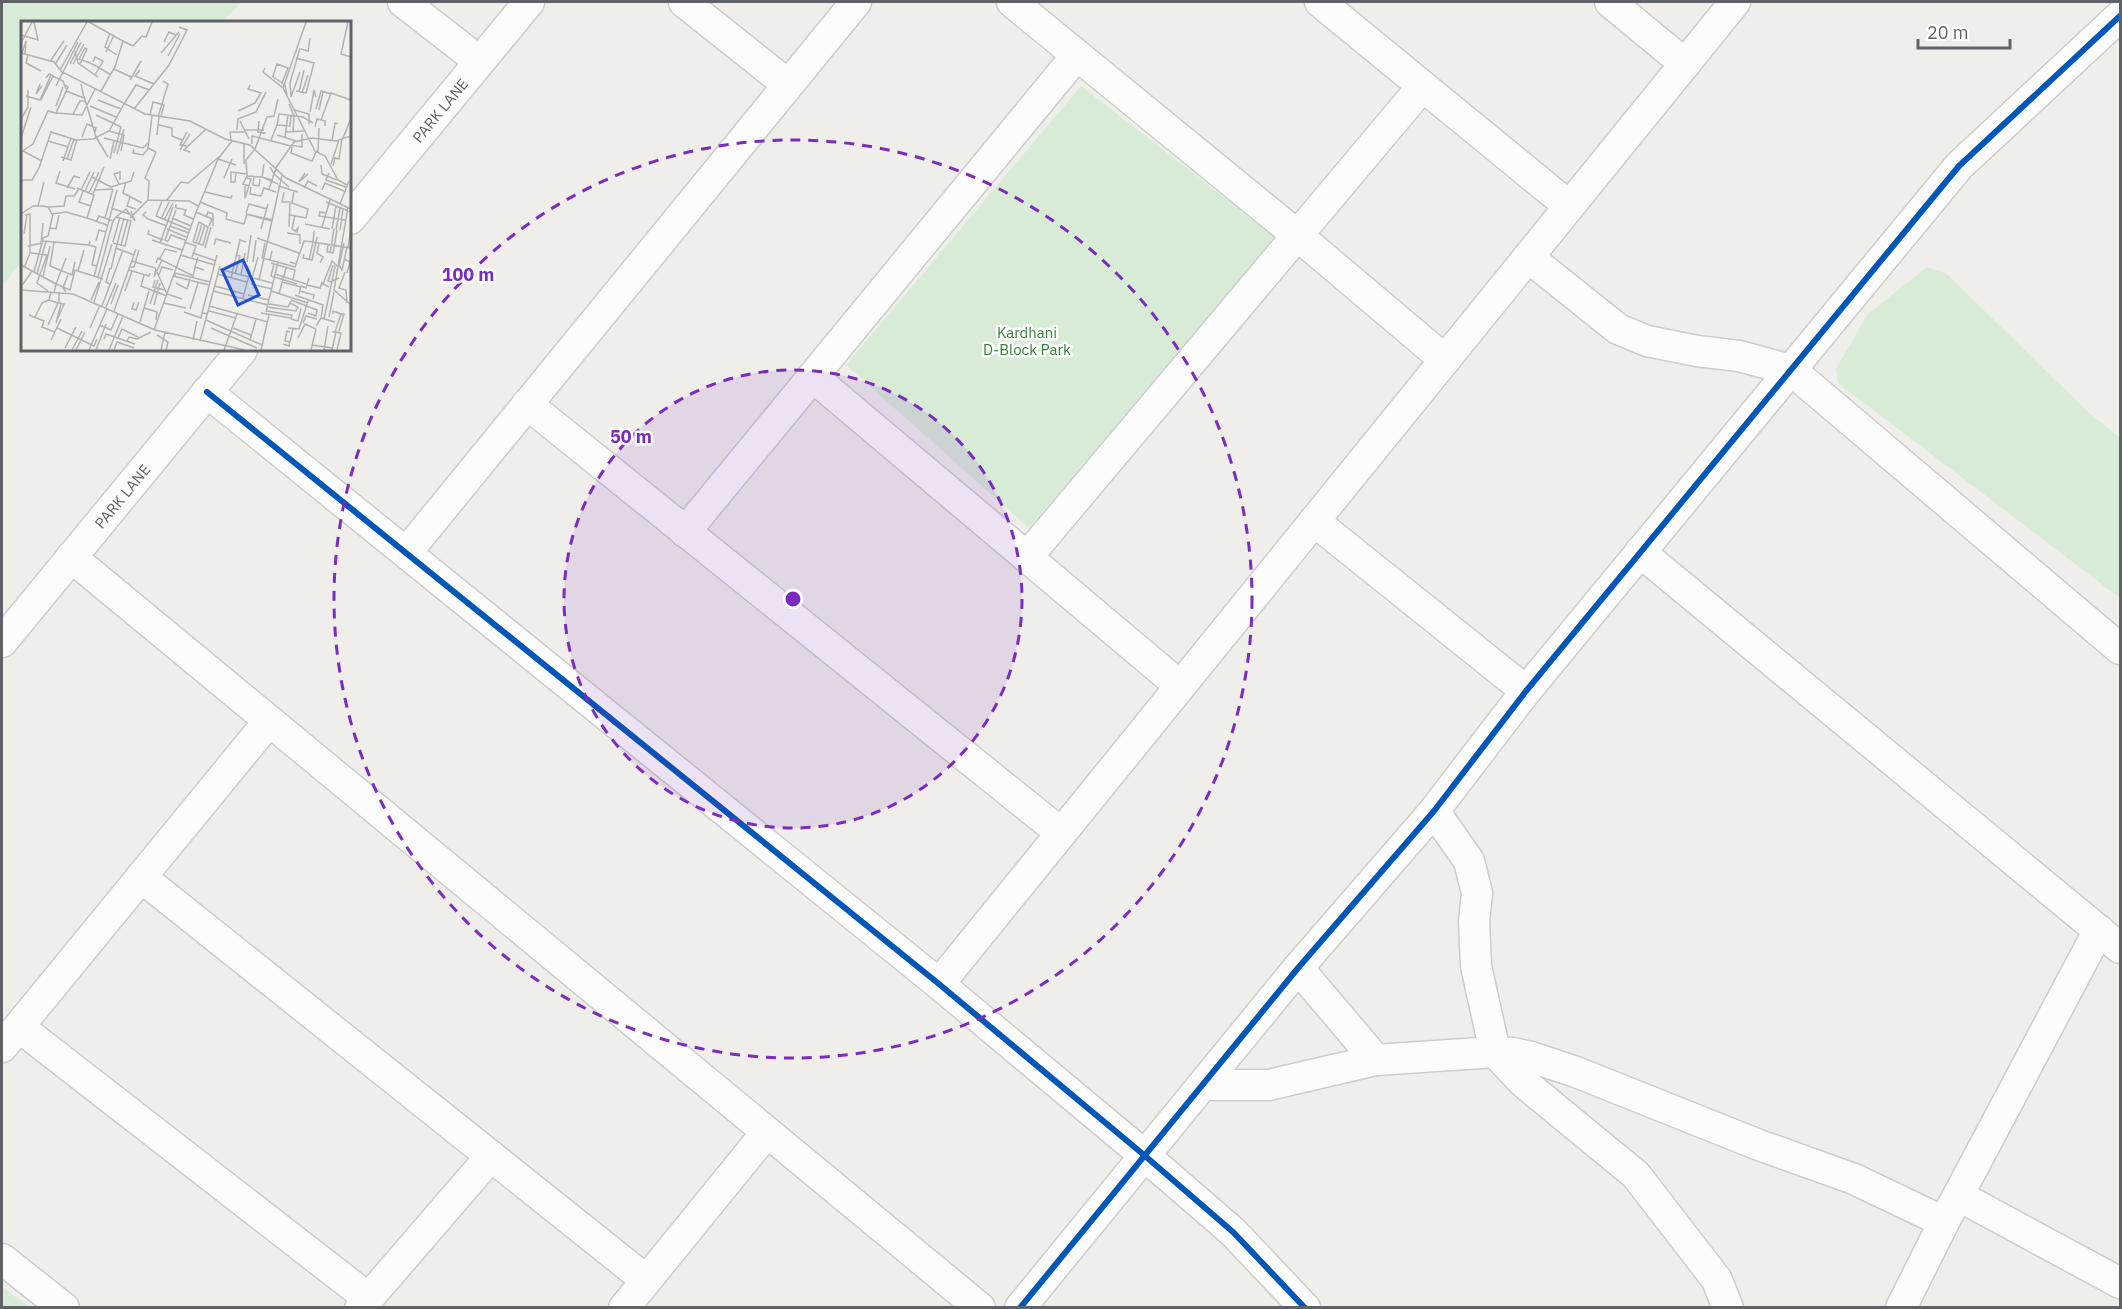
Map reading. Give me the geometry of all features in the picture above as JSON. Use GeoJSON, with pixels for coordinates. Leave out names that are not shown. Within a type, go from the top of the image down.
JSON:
{"type":"FeatureCollection","features":[{"type":"Feature","properties":{"kind":"street"},"geometry":{"type":"LineString","coordinates":[[403,2],[479,62]]}},
{"type":"Feature","properties":{"kind":"street","name":"PARK LANE"},"geometry":{"type":"LineString","coordinates":[[351,218],[529,2]]}},
{"type":"Feature","properties":{"kind":"street"},"geometry":{"type":"LineString","coordinates":[[684,2],[787,84]]}},
{"type":"Feature","properties":{"kind":"street"},"geometry":{"type":"LineString","coordinates":[[406,553],[855,2]]}},
{"type":"Feature","properties":{"kind":"street"},"geometry":{"type":"LineString","coordinates":[[1012,2],[1297,235],[1445,360]]}},
{"type":"Feature","properties":{"kind":"street"},"geometry":{"type":"LineString","coordinates":[[1320,2],[1569,206]]}},
{"type":"Feature","properties":{"kind":"street"},"geometry":{"type":"LineString","coordinates":[[1610,2],[1685,64]]}},
{"type":"Feature","properties":{"kind":"street"},"geometry":{"type":"LineString","coordinates":[[939,984],[1736,2]]}},
{"type":"Feature","properties":{"kind":"street"},"geometry":{"type":"LineString","coordinates":[[1020,1308],[1298,968],[1434,811],[1526,691],[1959,166],[2121,16]]}},
{"type":"Feature","properties":{"kind":"street"},"geometry":{"type":"LineString","coordinates":[[685,532],[1077,55]]}},
{"type":"Feature","properties":{"kind":"street"},"geometry":{"type":"LineString","coordinates":[[1027,557],[1422,87]]}},
{"type":"Feature","properties":{"kind":"street"},"geometry":{"type":"LineString","coordinates":[[1528,256],[1618,329],[1647,341],[1697,351],[1739,356],[1791,370],[2121,649]]}},
{"type":"Feature","properties":{"kind":"street","name":"PARK LANE"},"geometry":{"type":"LineString","coordinates":[[2,642],[241,351]]}},
{"type":"Feature","properties":{"kind":"street"},"geometry":{"type":"LineString","coordinates":[[813,377],[1180,686]]}},
{"type":"Feature","properties":{"kind":"street"},"geometry":{"type":"LineString","coordinates":[[207,392],[939,984],[1144,1155],[1233,1232],[1305,1308]]}},
{"type":"Feature","properties":{"kind":"street"},"geometry":{"type":"LineString","coordinates":[[527,404],[1061,833]]}},
{"type":"Feature","properties":{"kind":"street"},"geometry":{"type":"LineString","coordinates":[[1314,521],[1526,691]]}},
{"type":"Feature","properties":{"kind":"street"},"geometry":{"type":"LineString","coordinates":[[1640,552],[2110,939],[1944,1222],[1901,1308]]}},
{"type":"Feature","properties":{"kind":"street"},"geometry":{"type":"LineString","coordinates":[[71,557],[980,1308]]}},
{"type":"Feature","properties":{"kind":"street"},"geometry":{"type":"LineString","coordinates":[[269,721],[10,1037],[364,1303],[491,1156]]}},
{"type":"Feature","properties":{"kind":"street"},"geometry":{"type":"LineString","coordinates":[[1434,811],[1469,861],[1477,893],[1474,921],[1476,966],[1495,1052],[1523,1082],[1636,1175],[1717,1280],[1728,1308]]}},
{"type":"Feature","properties":{"kind":"street"},"geometry":{"type":"LineString","coordinates":[[141,877],[646,1280]]}},
{"type":"Feature","properties":{"kind":"street"},"geometry":{"type":"LineString","coordinates":[[1298,968],[1376,1060]]}},
{"type":"Feature","properties":{"kind":"street"},"geometry":{"type":"LineString","coordinates":[[1204,1085],[1269,1085],[1376,1060],[1495,1052],[1512,1053],[1576,1072],[1759,1145],[1854,1179],[1944,1222]]}},
{"type":"Feature","properties":{"kind":"street"},"geometry":{"type":"LineString","coordinates":[[624,1308],[767,1132]]}},
{"type":"Feature","properties":{"kind":"street"},"geometry":{"type":"LineString","coordinates":[[1959,1196],[2121,1283]]}},
{"type":"Feature","properties":{"kind":"street"},"geometry":{"type":"LineString","coordinates":[[2,1259],[64,1308]]}},
{"type":"Feature","properties":{"kind":"green space"},"geometry":{"type":"Polygon","coordinates":[[[2,2],[241,2],[224,21],[21,21],[21,262],[2,286],[2,2]]]}},
{"type":"Feature","properties":{"kind":"green space","name":"Kardhani D-Block Park"},"geometry":{"type":"Polygon","coordinates":[[[1081,86],[1275,237],[1029,528],[846,365],[1081,86]]]}},
{"type":"Feature","properties":{"kind":"green space"},"geometry":{"type":"Polygon","coordinates":[[[1927,267],[1947,274],[2088,412],[2120,438],[2120,598],[1838,383],[1836,369],[1867,315],[1927,267]]]}},
{"type":"Feature","properties":{"kind":"green space"},"geometry":{"type":"Polygon","coordinates":[[[2,1287],[29,1307],[2,1307],[2,1287]]]}},
{"type":"Feature","properties":{"kind":"cycle path"},"geometry":{"type":"LineString","coordinates":[[1020,1308],[1298,968],[1434,811],[1526,691],[1959,166],[2120,16]]}},
{"type":"Feature","properties":{"kind":"cycle path"},"geometry":{"type":"LineString","coordinates":[[207,392],[939,984],[1144,1155],[1233,1232],[1305,1308]]}}]}
